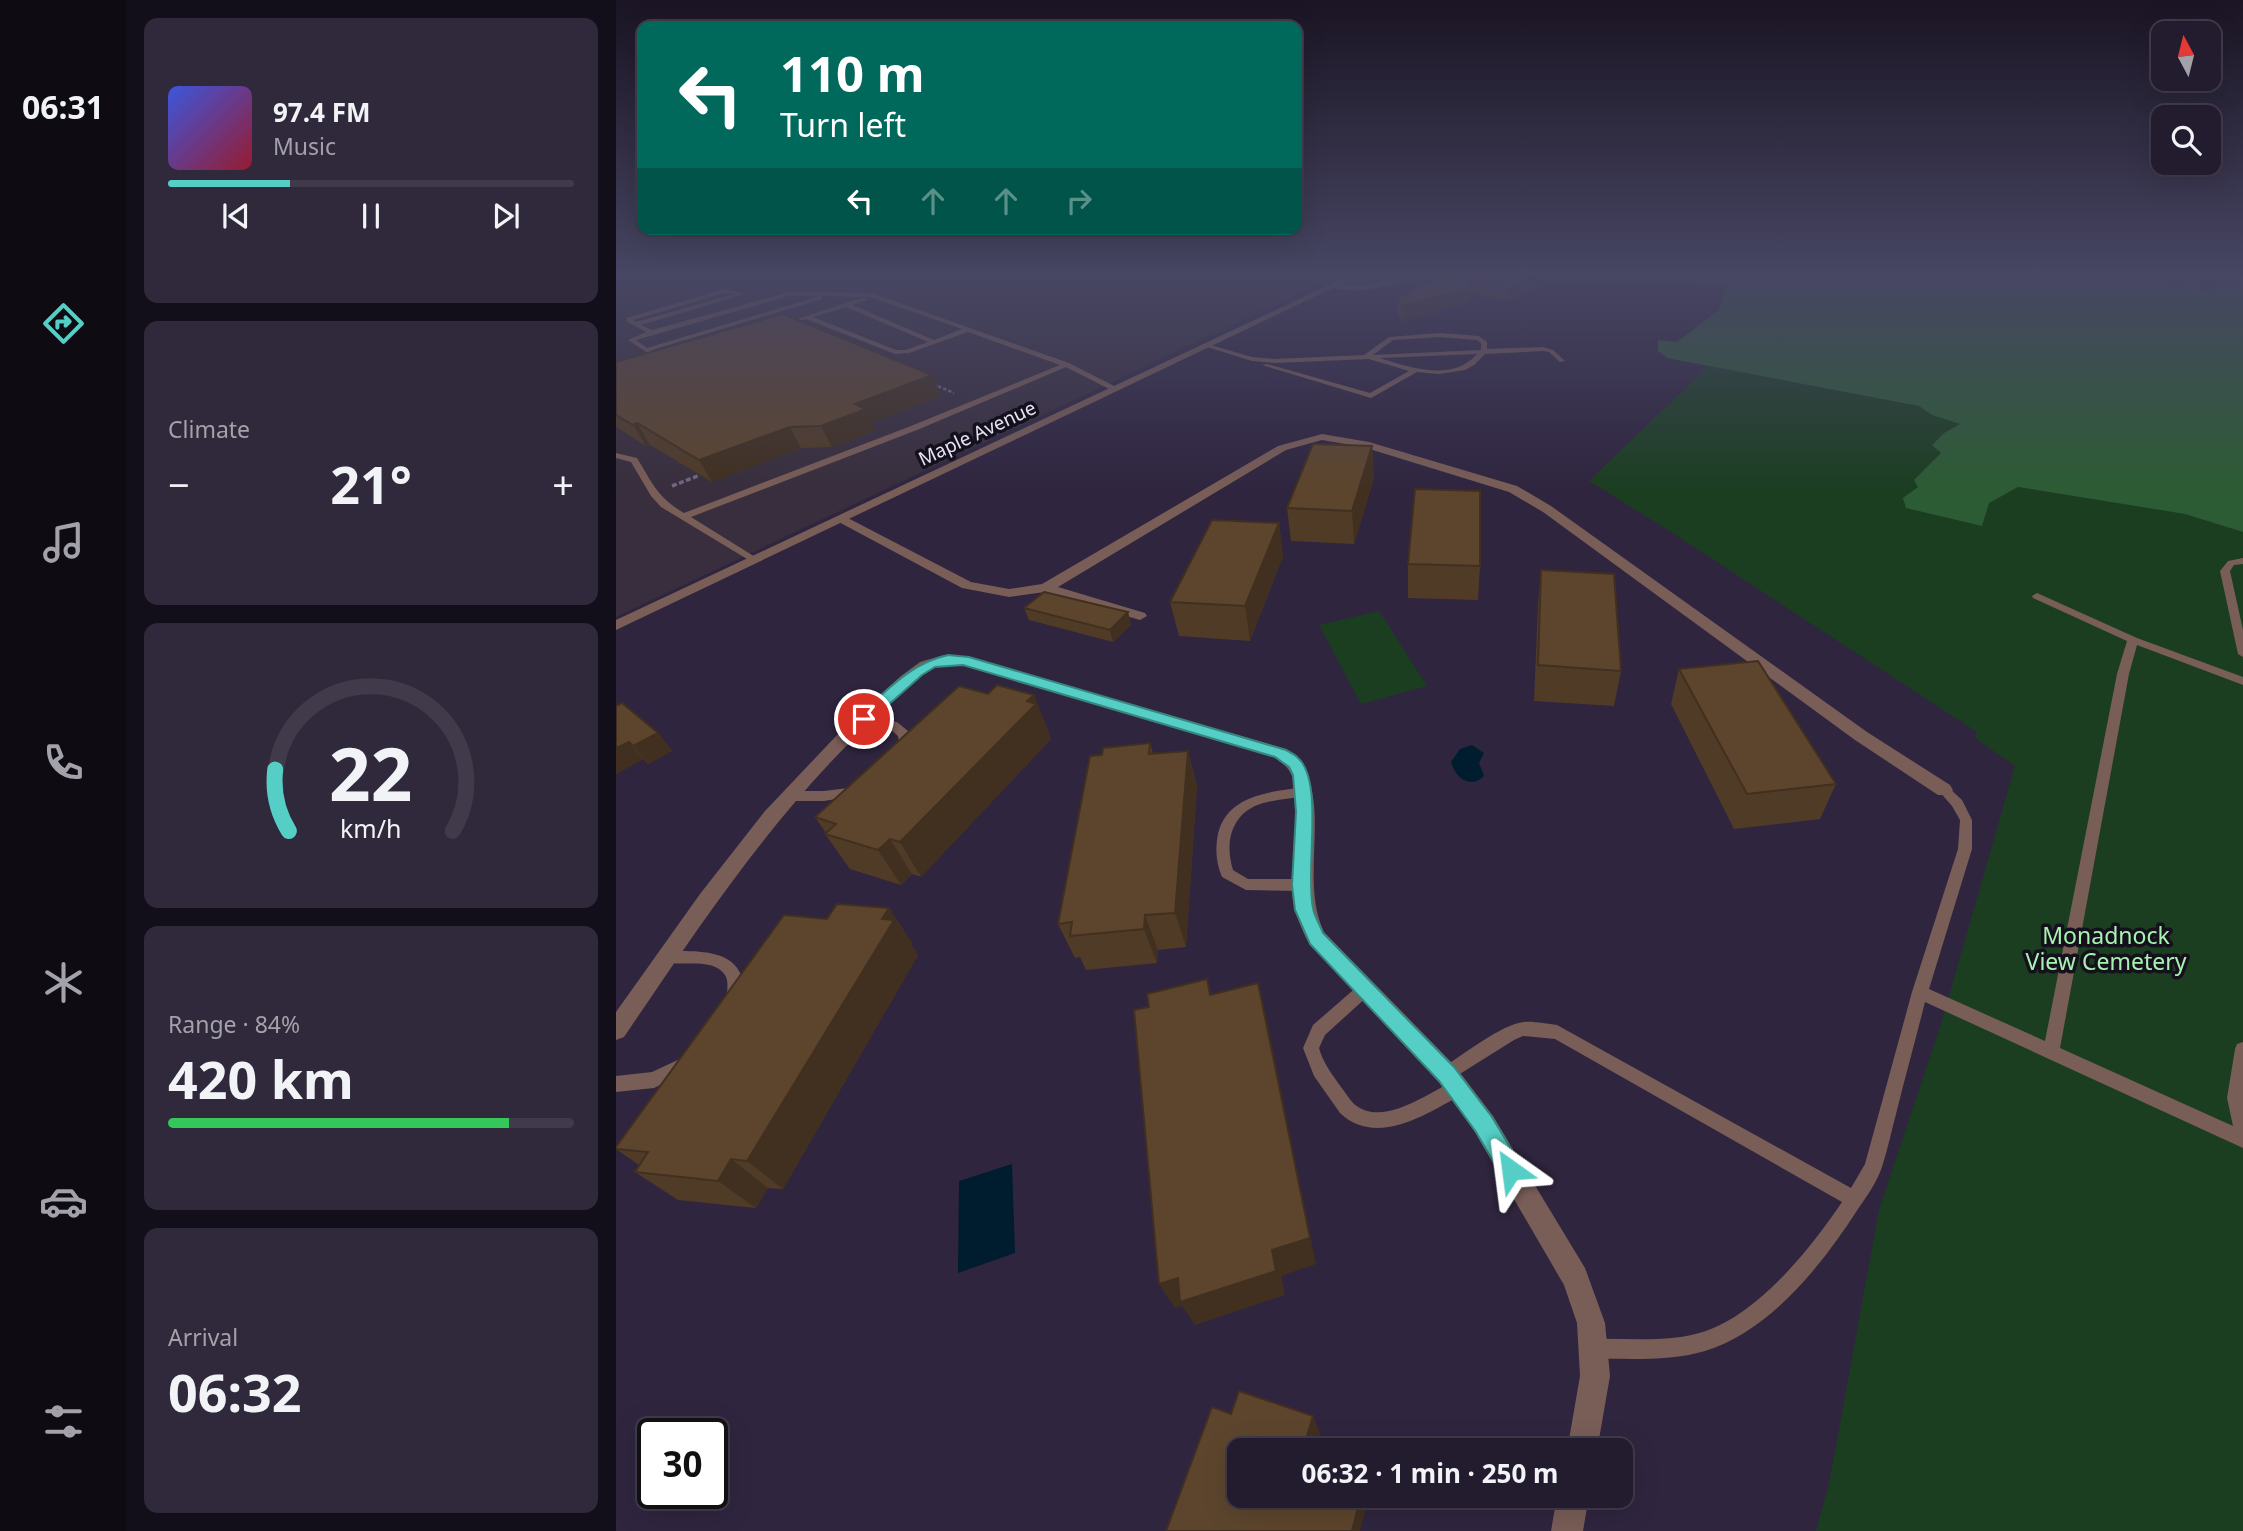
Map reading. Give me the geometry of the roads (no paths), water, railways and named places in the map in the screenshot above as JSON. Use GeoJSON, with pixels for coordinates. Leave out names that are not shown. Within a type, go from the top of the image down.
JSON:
{"type":"FeatureCollection","features":[{"type":"Feature","properties":{"kind":"street","name":"Maple Avenue"},"geometry":{"type":"LineString","coordinates":[[616,626],[1204,347]]}},
{"type":"Feature","properties":{"kind":"street"},"geometry":{"type":"LineString","coordinates":[[841,520],[967,585],[1009,593],[1045,588],[1282,448],[1322,437],[1365,444],[1513,489],[1547,509],[1861,736],[1944,790]]}},
{"type":"Feature","properties":{"kind":"street"},"geometry":{"type":"LineString","coordinates":[[1045,588],[1140,617]]}},
{"type":"Feature","properties":{"kind":"street"},"geometry":{"type":"LineString","coordinates":[[616,1030],[748,843],[864,719],[931,663],[964,660],[1280,754],[1294,763],[1301,775],[1301,885],[1304,910],[1316,938],[1452,1081],[1484,1125],[1575,1278],[1591,1323],[1595,1376],[1584,1438]]}},
{"type":"Feature","properties":{"kind":"street"},"geometry":{"type":"LineString","coordinates":[[1567,1531],[1571,1508]]}},
{"type":"Feature","properties":{"kind":"lane"},"geometry":{"type":"LineString","coordinates":[[642,347],[663,361]]}},
{"type":"Feature","properties":{"kind":"lane"},"geometry":{"type":"LineString","coordinates":[[646,350],[655,347]]}},
{"type":"Feature","properties":{"kind":"lane"},"geometry":{"type":"LineString","coordinates":[[883,347],[895,352],[907,352],[919,347]]}},
{"type":"Feature","properties":{"kind":"lane"},"geometry":{"type":"LineString","coordinates":[[1021,347],[1068,364],[1116,389]]}},
{"type":"Feature","properties":{"kind":"lane"},"geometry":{"type":"LineString","coordinates":[[1212,347],[1371,396],[1417,369]]}},
{"type":"Feature","properties":{"kind":"lane"},"geometry":{"type":"LineString","coordinates":[[1367,356],[1378,347]]}},
{"type":"Feature","properties":{"kind":"lane"},"geometry":{"type":"LineString","coordinates":[[1252,359],[1275,361],[1543,349],[1551,351],[1562,361]]}},
{"type":"Feature","properties":{"kind":"lane"},"geometry":{"type":"LineString","coordinates":[[1367,356],[1435,371],[1462,369],[1476,360],[1484,350]]}},
{"type":"Feature","properties":{"kind":"lane"},"geometry":{"type":"LineString","coordinates":[[652,364],[674,358]]}},
{"type":"Feature","properties":{"kind":"lane"},"geometry":{"type":"LineString","coordinates":[[683,517],[1068,364]]}},
{"type":"Feature","properties":{"kind":"lane"},"geometry":{"type":"LineString","coordinates":[[616,455],[634,460],[653,493],[664,505],[755,560]]}},
{"type":"Feature","properties":{"kind":"lane"},"geometry":{"type":"LineString","coordinates":[[2243,561],[2231,564],[2225,571],[2243,654]]}},
{"type":"Feature","properties":{"kind":"lane"},"geometry":{"type":"LineString","coordinates":[[2038,596],[2133,640],[2243,681]]}},
{"type":"Feature","properties":{"kind":"lane"},"geometry":{"type":"LineString","coordinates":[[2051,1052],[2123,674],[2133,640]]}},
{"type":"Feature","properties":{"kind":"lane"},"geometry":{"type":"LineString","coordinates":[[864,719],[893,725],[904,734],[906,741],[900,758]]}},
{"type":"Feature","properties":{"kind":"lane"},"geometry":{"type":"LineString","coordinates":[[790,796],[838,795],[869,787]]}},
{"type":"Feature","properties":{"kind":"lane"},"geometry":{"type":"LineString","coordinates":[[1593,1349],[1680,1347],[1708,1340],[1735,1328],[1798,1275],[1854,1199],[1873,1167],[1920,992],[1965,849],[1966,820],[1957,803],[1944,790]]}},
{"type":"Feature","properties":{"kind":"lane"},"geometry":{"type":"LineString","coordinates":[[1301,885],[1246,884],[1227,873],[1222,857],[1226,825],[1233,814],[1244,805],[1262,798],[1303,792]]}},
{"type":"Feature","properties":{"kind":"lane"},"geometry":{"type":"LineString","coordinates":[[667,957],[712,959],[735,973],[737,987],[728,1012]]}},
{"type":"Feature","properties":{"kind":"lane"},"geometry":{"type":"LineString","coordinates":[[1364,990],[1319,1030],[1311,1048],[1318,1069],[1349,1110],[1360,1116],[1387,1119],[1410,1114],[1508,1035],[1523,1029],[1557,1032],[1854,1199]]}},
{"type":"Feature","properties":{"kind":"lane"},"geometry":{"type":"LineString","coordinates":[[1920,992],[2243,1139]]}},
{"type":"Feature","properties":{"kind":"lane"},"geometry":{"type":"LineString","coordinates":[[2243,1049],[2235,1098],[2243,1130]]}},
{"type":"Feature","properties":{"kind":"lane"},"geometry":{"type":"LineString","coordinates":[[616,1084],[654,1080],[693,1058]]}},
{"type":"Feature","properties":{"kind":"water"},"geometry":{"type":"Polygon","coordinates":[[[1472,745],[1484,753],[1479,763],[1484,776],[1474,782],[1468,782],[1460,777],[1451,762],[1460,749],[1472,745]]]}},
{"type":"Feature","properties":{"kind":"water"},"geometry":{"type":"Polygon","coordinates":[[[1012,1164],[1015,1253],[958,1273],[959,1181],[1012,1164]]]}},
{"type":"Feature","properties":{"kind":"park label","name":"Monadnock View Cemetery"},"geometry":{"type":"Point","coordinates":[2106,948]}}]}
